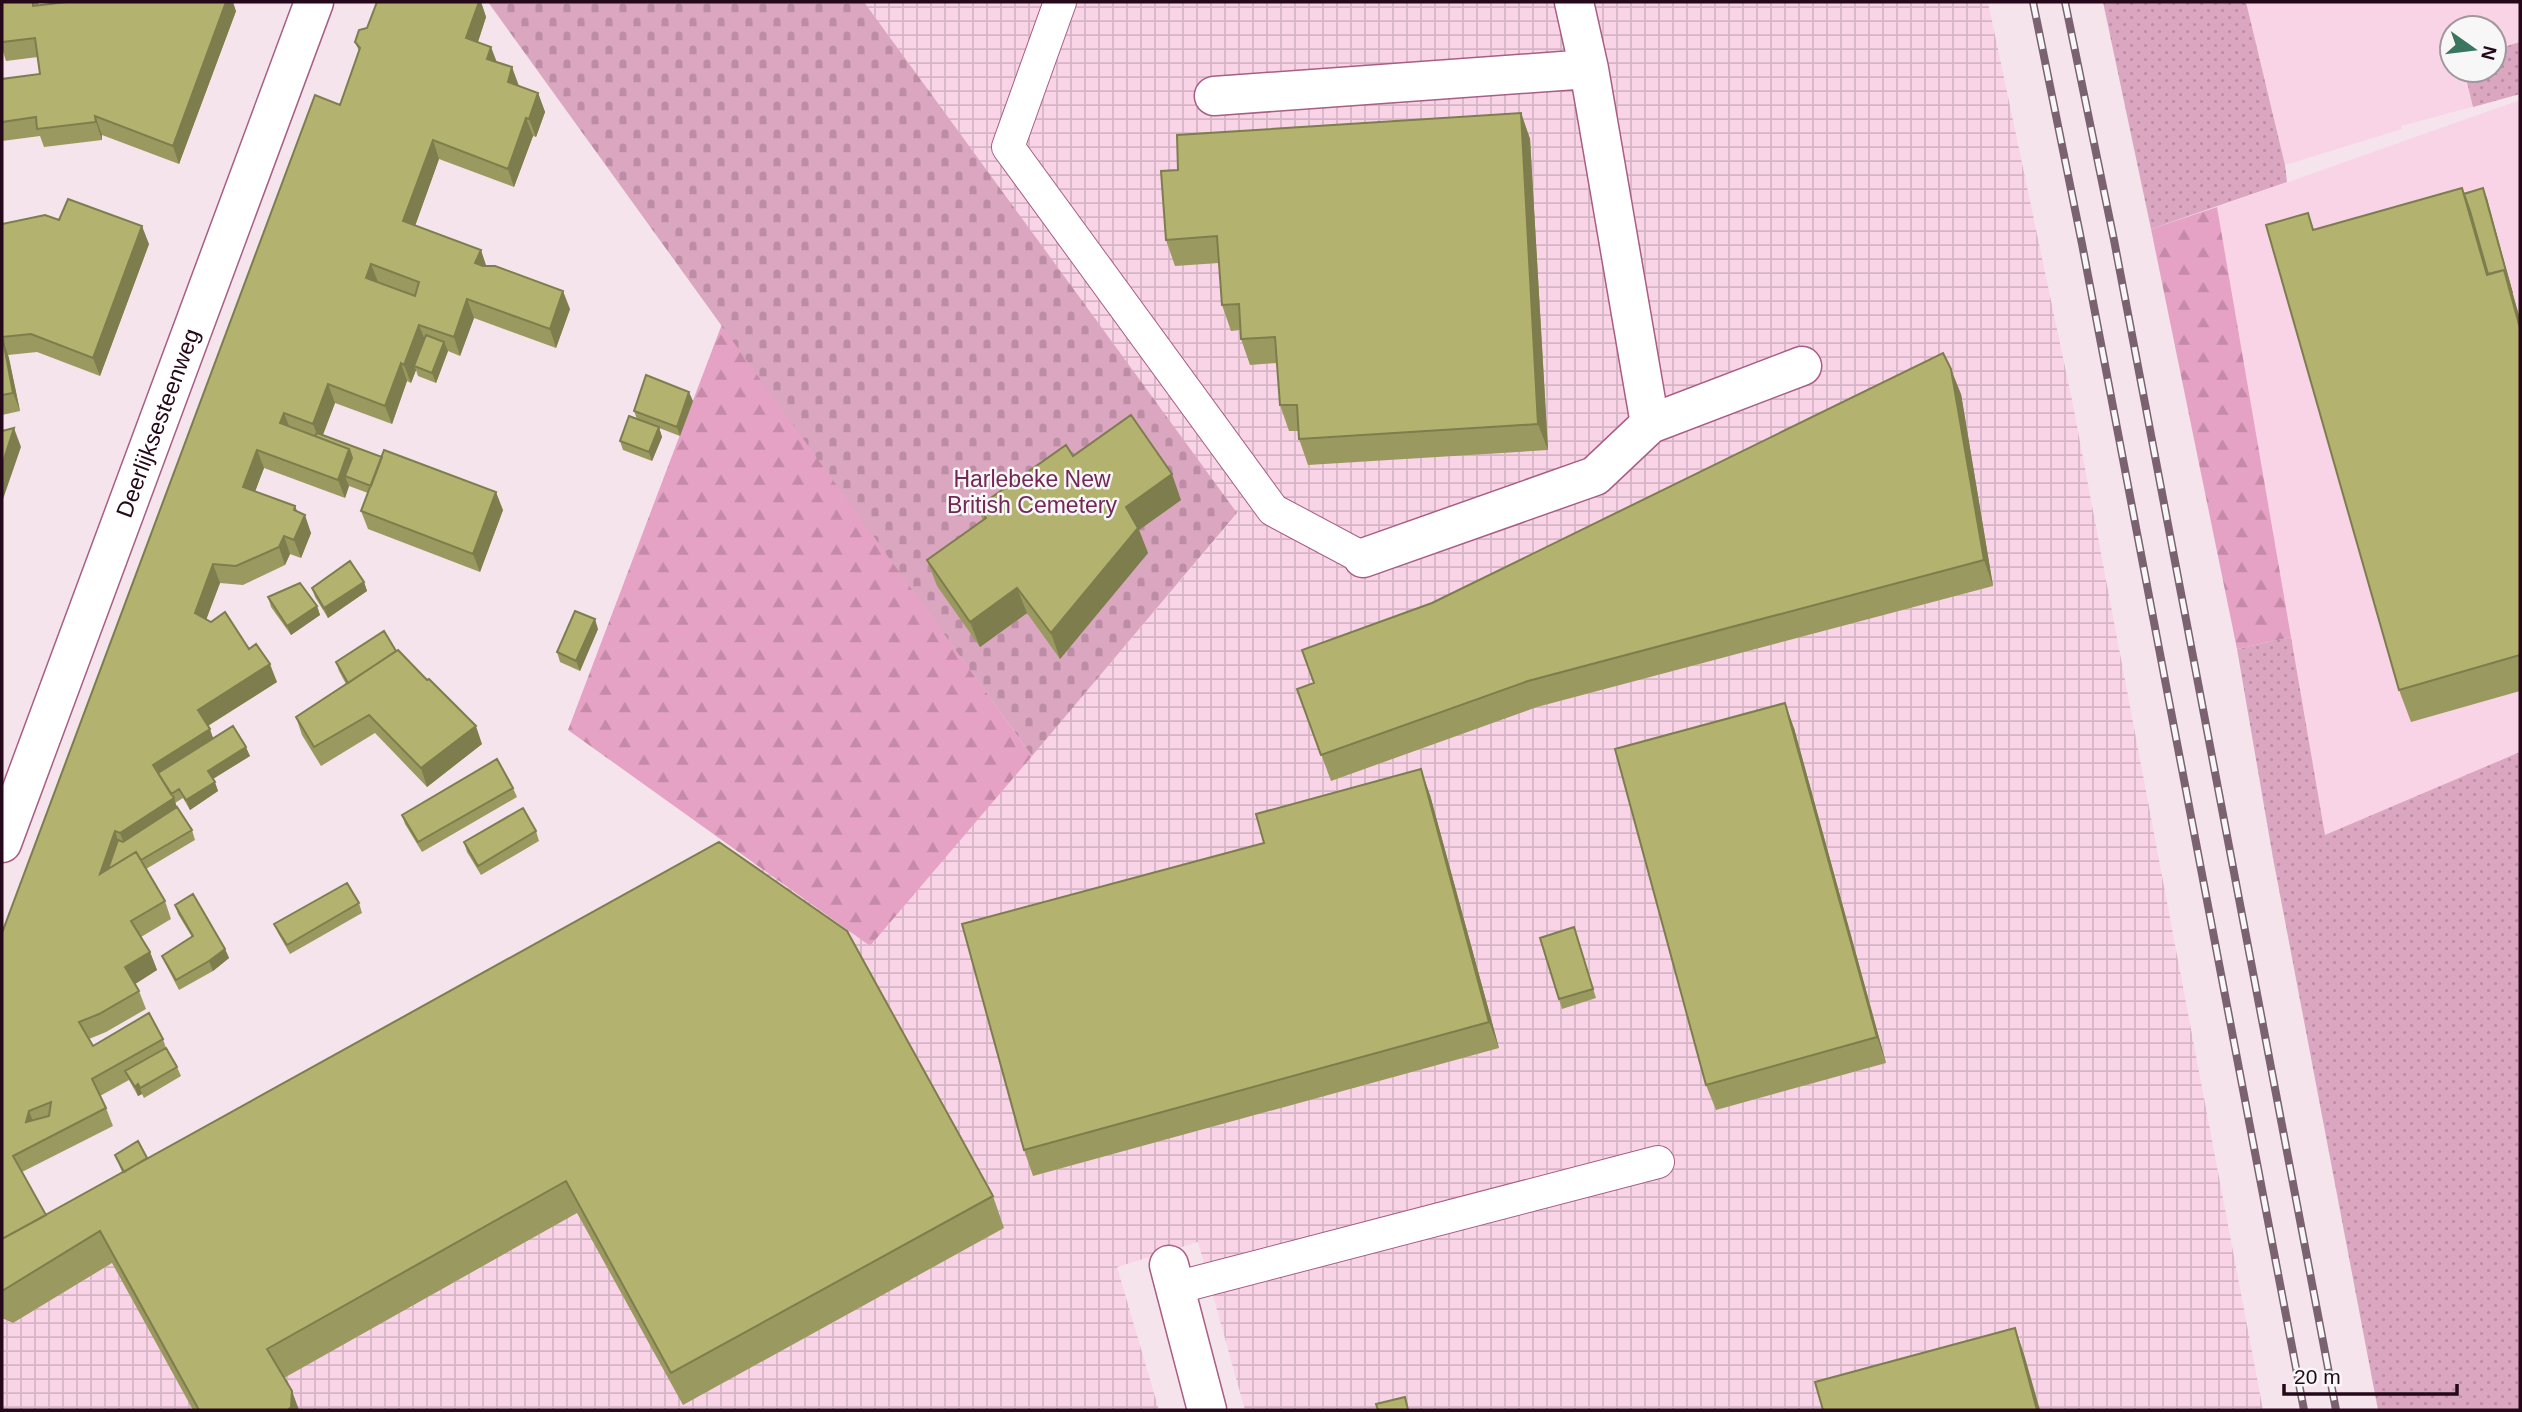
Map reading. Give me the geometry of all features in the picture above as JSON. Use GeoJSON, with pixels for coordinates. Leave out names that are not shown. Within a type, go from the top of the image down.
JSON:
{"type":"FeatureCollection","features":[{"type":"Feature","properties":{"kind":"street","name":"Deerlijksesteenweg"},"geometry":{"type":"LineString","coordinates":[[2,843],[314,2]]}},
{"type":"Feature","properties":{"kind":"street"},"geometry":{"type":"LineString","coordinates":[[1574,2],[1589,69],[1650,424]]}},
{"type":"Feature","properties":{"kind":"street"},"geometry":{"type":"LineString","coordinates":[[1214,96],[1589,69]]}},
{"type":"Feature","properties":{"kind":"street"},"geometry":{"type":"LineString","coordinates":[[1363,558],[1595,475],[1650,424],[1802,366]]}},
{"type":"Feature","properties":{"kind":"street"},"geometry":{"type":"LineString","coordinates":[[1172,1276],[1207,1410]]}},
{"type":"Feature","properties":{"kind":"lane"},"geometry":{"type":"LineString","coordinates":[[1060,2],[1009,147],[1273,510],[1363,558]]}},
{"type":"Feature","properties":{"kind":"lane"},"geometry":{"type":"LineString","coordinates":[[1172,1276],[1658,1163]]}},
{"type":"Feature","properties":{"kind":"shaded area"},"geometry":{"type":"Polygon","coordinates":[[[864,2],[1988,2],[2073,405],[2263,1410],[1245,1410],[1198,1242],[1117,1267],[1159,1410],[2,1410],[2,1268],[731,874],[754,863],[870,946],[1237,514],[864,2]]]}},
{"type":"Feature","properties":{"kind":"shaded area"},"geometry":{"type":"Polygon","coordinates":[[[2246,2],[2520,2],[2520,94],[2401,126],[2402,129],[2285,165],[2246,2]]]}},
{"type":"Feature","properties":{"kind":"shaded area"},"geometry":{"type":"Polygon","coordinates":[[[2520,100],[2520,752],[2325,836],[2217,207],[2520,100]]]}},
{"type":"Feature","properties":{"kind":"green space","name":"Harlebeke New British Cemetery"},"geometry":{"type":"Polygon","coordinates":[[[488,2],[864,2],[1237,513],[1032,756],[488,2]]]}},
{"type":"Feature","properties":{"kind":"green space"},"geometry":{"type":"Polygon","coordinates":[[[2103,2],[2246,2],[2287,182],[2151,229],[2103,2]]]}},
{"type":"Feature","properties":{"kind":"green space"},"geometry":{"type":"Polygon","coordinates":[[[2520,42],[2520,94],[2473,107],[2467,84],[2508,84],[2508,46],[2520,42]]]}},
{"type":"Feature","properties":{"kind":"green space"},"geometry":{"type":"Polygon","coordinates":[[[2217,207],[2291,637],[2237,649],[2151,229],[2217,207]]]}},
{"type":"Feature","properties":{"kind":"green space"},"geometry":{"type":"Polygon","coordinates":[[[722,324],[1032,756],[870,946],[568,730],[722,324]]]}},
{"type":"Feature","properties":{"kind":"green space"},"geometry":{"type":"Polygon","coordinates":[[[2291,637],[2325,835],[2520,752],[2520,1410],[2378,1410],[2273,858],[2237,649],[2291,637]]]}},
{"type":"Feature","properties":{"kind":"building"},"geometry":{"type":"Polygon","coordinates":[[[2,2],[33,2],[33,6],[67,2],[226,2],[173,146],[95,116],[96,122],[37,129],[36,117],[2,122],[2,79],[40,74],[35,38],[2,42],[2,2]]]}},
{"type":"Feature","properties":{"kind":"building"},"geometry":{"type":"Polygon","coordinates":[[[377,2],[479,2],[466,38],[491,47],[487,59],[512,67],[508,82],[538,93],[529,119],[526,118],[508,169],[433,140],[403,221],[481,250],[475,263],[495,266],[563,291],[550,329],[467,299],[454,337],[419,325],[385,406],[328,384],[313,424],[284,413],[280,423],[349,449],[338,480],[257,450],[243,487],[295,506],[294,510],[305,515],[294,540],[284,536],[279,547],[236,566],[213,564],[195,613],[211,622],[225,612],[249,649],[256,644],[270,664],[198,710],[210,729],[153,765],[174,798],[120,833],[115,831],[100,874],[136,852],[165,901],[131,921],[150,952],[125,967],[139,991],[79,1022],[93,1046],[149,1013],[163,1039],[92,1079],[106,1108],[13,1156],[46,1215],[2,1239],[2,933],[315,95],[340,105],[360,48],[355,42],[359,30],[367,28],[377,2]],[[371,264],[366,278],[415,296],[419,282],[371,264]],[[51,1102],[29,1111],[26,1122],[49,1116],[51,1102]]]}},
{"type":"Feature","properties":{"kind":"building"},"geometry":{"type":"Polygon","coordinates":[[[1521,113],[1538,424],[1299,439],[1297,405],[1280,405],[1275,337],[1241,339],[1239,304],[1222,305],[1217,236],[1166,240],[1161,171],[1178,170],[1177,135],[1521,113]]]}},
{"type":"Feature","properties":{"kind":"building"},"geometry":{"type":"Polygon","coordinates":[[[2462,188],[2487,275],[2504,270],[2520,328],[2520,655],[2399,690],[2266,225],[2308,213],[2313,230],[2462,188]]]}},
{"type":"Feature","properties":{"kind":"building"},"geometry":{"type":"Polygon","coordinates":[[[2483,188],[2512,293],[2504,270],[2488,274],[2464,194],[2483,188]]]}},
{"type":"Feature","properties":{"kind":"building"},"geometry":{"type":"Polygon","coordinates":[[[68,199],[142,226],[93,358],[31,334],[2,337],[2,224],[45,215],[59,220],[68,199]]]}},
{"type":"Feature","properties":{"kind":"building"},"geometry":{"type":"Polygon","coordinates":[[[426,335],[444,342],[432,373],[414,366],[426,335]]]}},
{"type":"Feature","properties":{"kind":"building"},"geometry":{"type":"Polygon","coordinates":[[[2,340],[13,393],[2,395],[2,340]]]}},
{"type":"Feature","properties":{"kind":"building"},"geometry":{"type":"Polygon","coordinates":[[[1943,353],[1951,369],[1984,560],[1528,681],[1321,755],[1297,689],[1314,683],[1302,650],[1432,603],[1943,353]]]}},
{"type":"Feature","properties":{"kind":"building"},"geometry":{"type":"Polygon","coordinates":[[[646,375],[689,392],[677,427],[634,411],[646,375]]]}},
{"type":"Feature","properties":{"kind":"building"},"geometry":{"type":"Polygon","coordinates":[[[1131,415],[1172,474],[1126,507],[1138,528],[1051,633],[1017,588],[970,622],[927,560],[986,518],[978,507],[1066,445],[1073,456],[1131,415]]]}},
{"type":"Feature","properties":{"kind":"building"},"geometry":{"type":"Polygon","coordinates":[[[629,416],[659,427],[649,452],[620,441],[629,416]]]}},
{"type":"Feature","properties":{"kind":"building"},"geometry":{"type":"Polygon","coordinates":[[[14,428],[2,465],[2,431],[14,428]]]}},
{"type":"Feature","properties":{"kind":"building"},"geometry":{"type":"Polygon","coordinates":[[[317,433],[382,457],[371,486],[345,476],[352,458],[349,449],[315,436],[317,433]]]}},
{"type":"Feature","properties":{"kind":"building"},"geometry":{"type":"Polygon","coordinates":[[[384,450],[496,492],[473,554],[361,511],[384,450]]]}},
{"type":"Feature","properties":{"kind":"building"},"geometry":{"type":"Polygon","coordinates":[[[350,561],[364,582],[324,608],[312,588],[350,561]]]}},
{"type":"Feature","properties":{"kind":"building"},"geometry":{"type":"Polygon","coordinates":[[[300,583],[317,606],[287,626],[268,597],[300,583]]]}},
{"type":"Feature","properties":{"kind":"building"},"geometry":{"type":"Polygon","coordinates":[[[575,611],[595,619],[576,661],[557,652],[575,611]]]}},
{"type":"Feature","properties":{"kind":"building"},"geometry":{"type":"Polygon","coordinates":[[[384,631],[396,651],[348,683],[336,662],[384,631]]]}},
{"type":"Feature","properties":{"kind":"building"},"geometry":{"type":"Polygon","coordinates":[[[398,650],[476,726],[421,768],[369,715],[314,747],[296,717],[398,650]]]}},
{"type":"Feature","properties":{"kind":"building"},"geometry":{"type":"Polygon","coordinates":[[[1785,703],[1877,1037],[1706,1085],[1615,749],[1785,703]]]}},
{"type":"Feature","properties":{"kind":"building"},"geometry":{"type":"Polygon","coordinates":[[[233,726],[246,747],[208,771],[215,782],[186,800],[179,789],[171,794],[158,773],[233,726]]]}},
{"type":"Feature","properties":{"kind":"building"},"geometry":{"type":"Polygon","coordinates":[[[497,759],[513,788],[418,842],[402,815],[497,759]]]}},
{"type":"Feature","properties":{"kind":"building"},"geometry":{"type":"Polygon","coordinates":[[[1421,769],[1489,1022],[1024,1150],[962,924],[1264,843],[1256,814],[1421,769]]]}},
{"type":"Feature","properties":{"kind":"building"},"geometry":{"type":"Polygon","coordinates":[[[177,807],[192,830],[141,860],[136,852],[108,869],[118,840],[123,842],[177,807]]]}},
{"type":"Feature","properties":{"kind":"building"},"geometry":{"type":"Polygon","coordinates":[[[523,808],[536,831],[478,866],[464,842],[523,808]]]}},
{"type":"Feature","properties":{"kind":"building"},"geometry":{"type":"Polygon","coordinates":[[[719,842],[847,931],[993,1196],[671,1373],[566,1181],[267,1349],[292,1391],[291,1407],[288,1410],[199,1410],[100,1231],[2,1291],[2,1239],[719,842]]]}},
{"type":"Feature","properties":{"kind":"building"},"geometry":{"type":"Polygon","coordinates":[[[347,883],[359,903],[287,945],[274,924],[347,883]]]}},
{"type":"Feature","properties":{"kind":"building"},"geometry":{"type":"Polygon","coordinates":[[[193,894],[225,949],[176,980],[162,956],[193,936],[175,905],[193,894]]]}},
{"type":"Feature","properties":{"kind":"building"},"geometry":{"type":"Polygon","coordinates":[[[1574,927],[1593,989],[1559,999],[1540,938],[1574,927]]]}},
{"type":"Feature","properties":{"kind":"building"},"geometry":{"type":"Polygon","coordinates":[[[166,1048],[177,1067],[140,1088],[138,1084],[135,1087],[125,1071],[166,1048]]]}},
{"type":"Feature","properties":{"kind":"building"},"geometry":{"type":"Polygon","coordinates":[[[138,1141],[147,1158],[124,1172],[115,1155],[138,1141]]]}},
{"type":"Feature","properties":{"kind":"building"},"geometry":{"type":"Polygon","coordinates":[[[2015,1328],[2037,1410],[1823,1410],[1815,1382],[2015,1328]]]}},
{"type":"Feature","properties":{"kind":"building"},"geometry":{"type":"Polygon","coordinates":[[[1405,1397],[1408,1410],[1378,1410],[1376,1404],[1405,1397]]]}},
{"type":"Feature","properties":{"kind":"railway"},"geometry":{"type":"LineString","coordinates":[[2033,2],[2082,244],[2304,1410]]}},
{"type":"Feature","properties":{"kind":"railway"},"geometry":{"type":"LineString","coordinates":[[2065,2],[2114,240],[2336,1410]]}}]}
